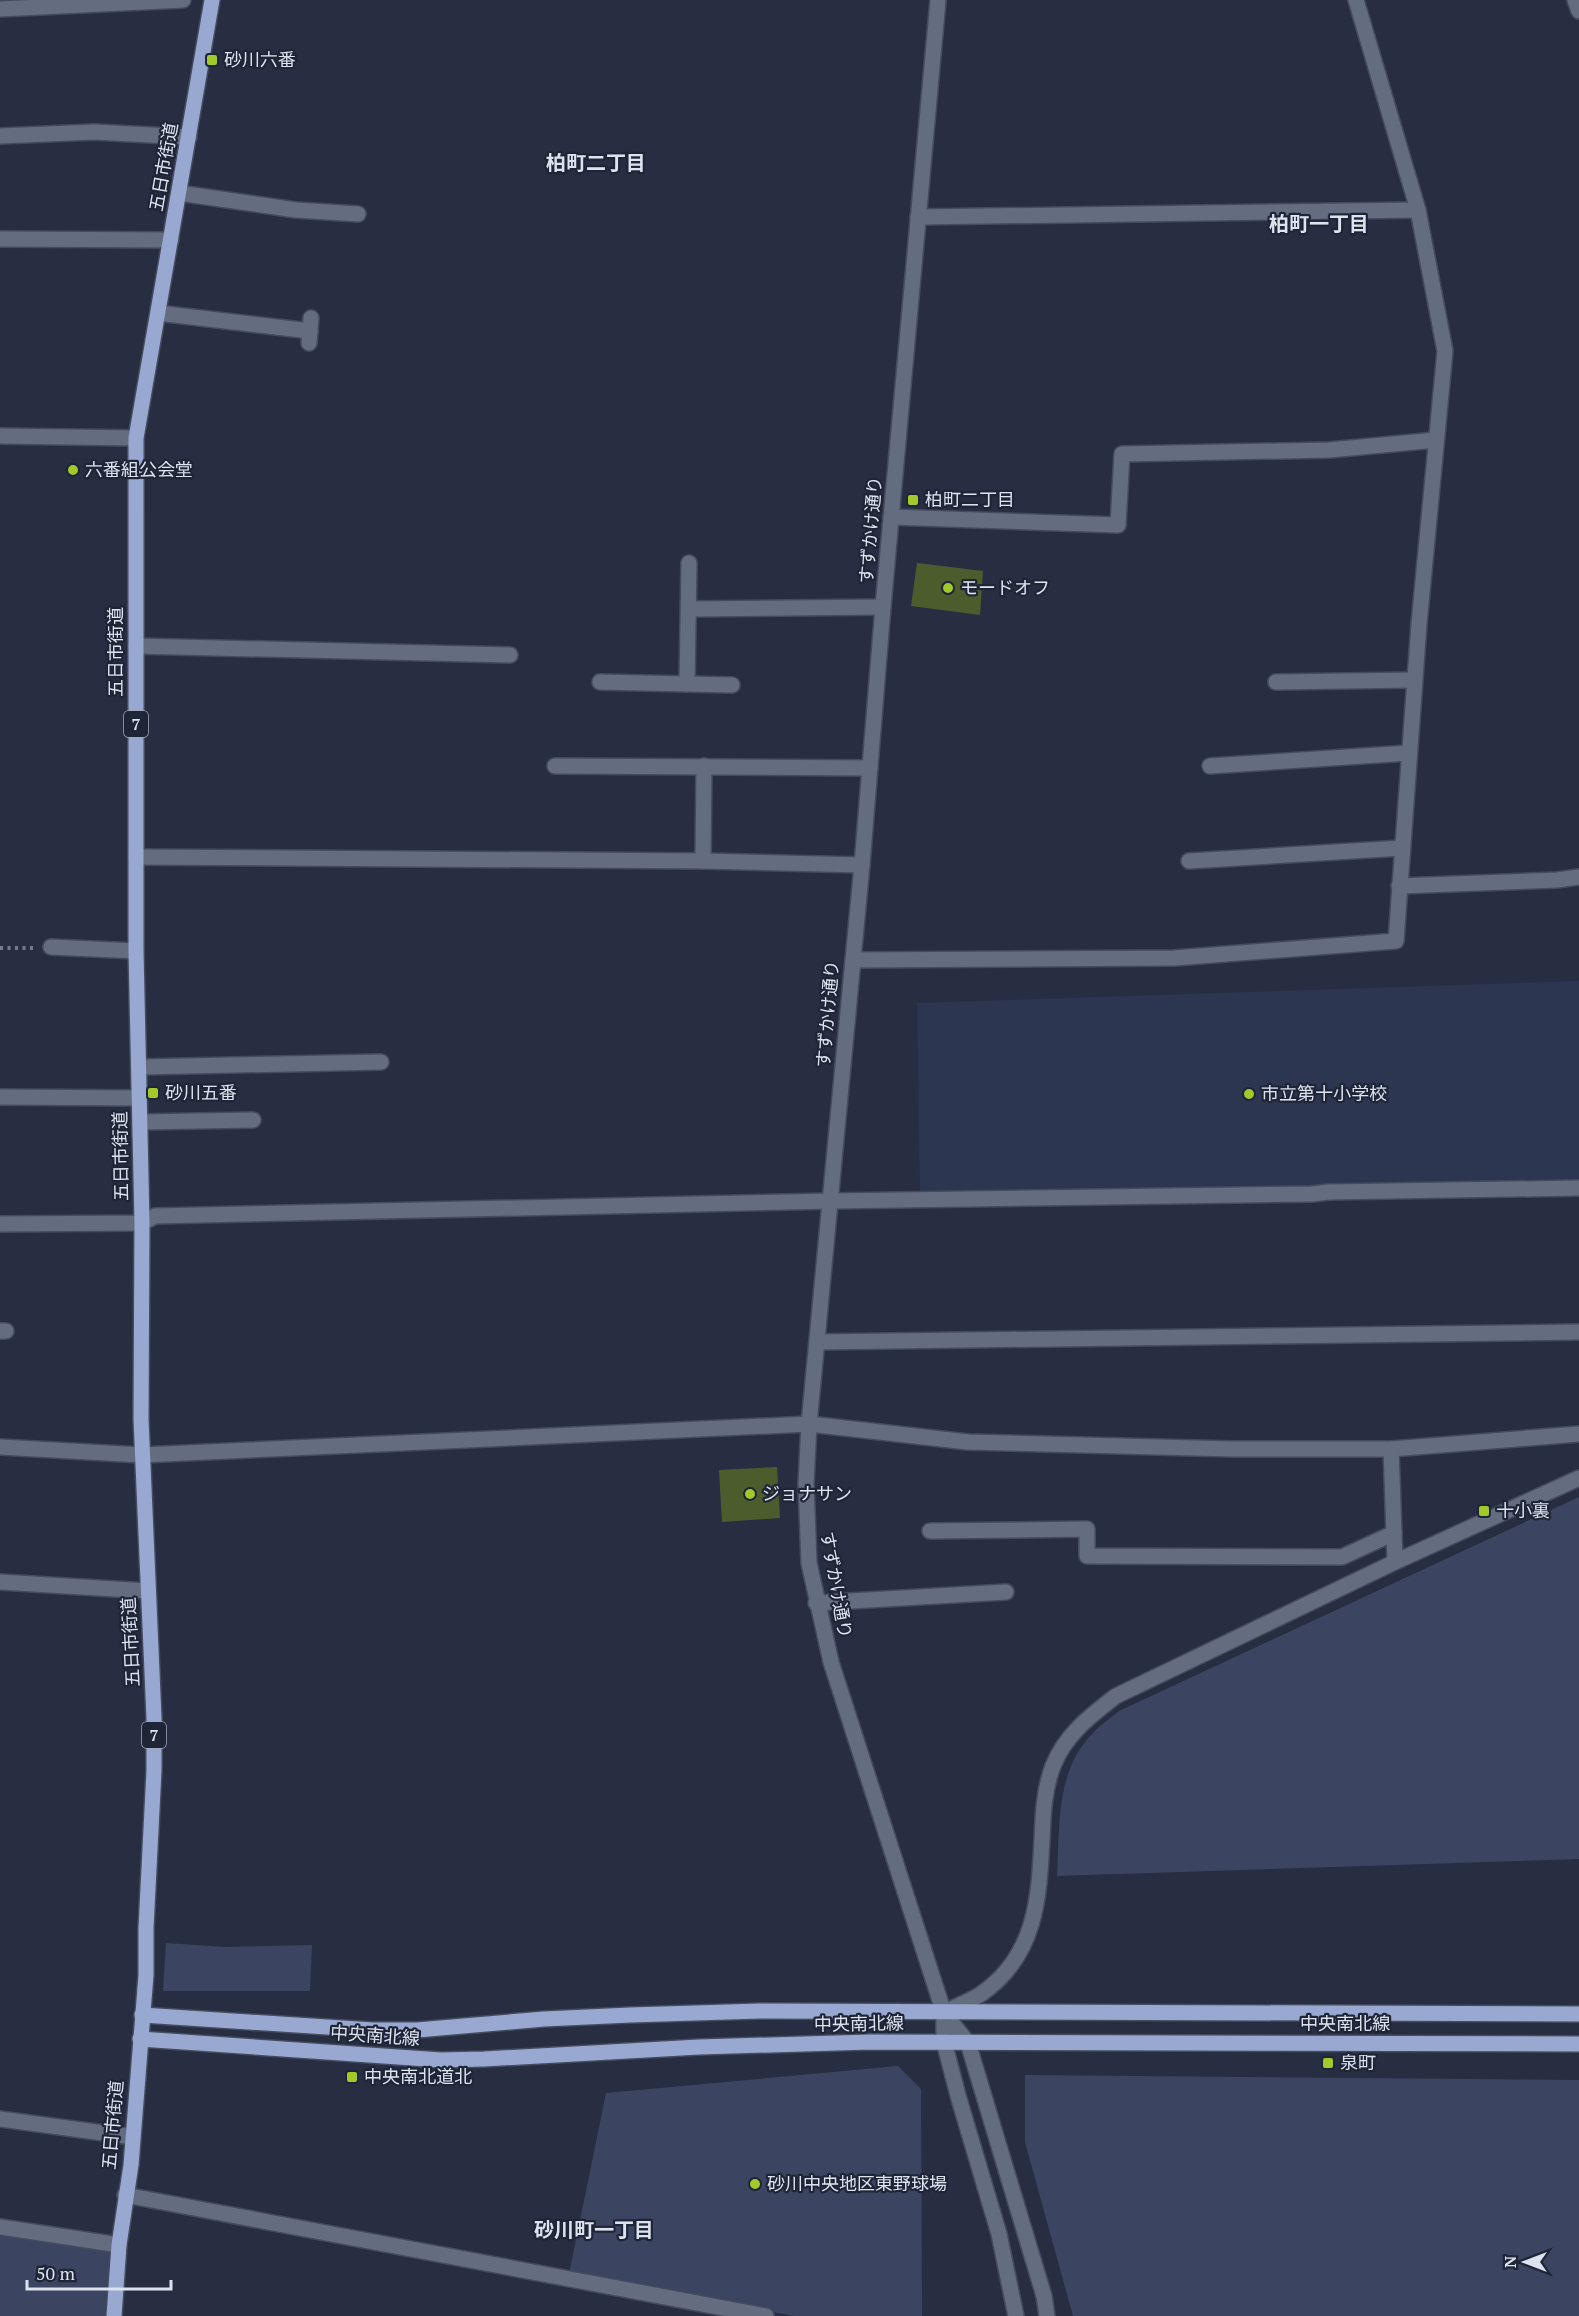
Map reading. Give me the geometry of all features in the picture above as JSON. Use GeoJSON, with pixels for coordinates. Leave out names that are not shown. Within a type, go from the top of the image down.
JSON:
{"type":"FeatureCollection","features":[{"type":"Feature","properties":{"kind":"main road","name":"五日市街道"},"geometry":{"type":"LineString","coordinates":[[114,2316],[119,2245],[133,2137],[146,1975],[146,1912],[154,1770],[142,1455],[142,1223],[136,951],[136,438],[212,0]]}},
{"type":"Feature","properties":{"kind":"main road","name":"中央南北線"},"geometry":{"type":"LineString","coordinates":[[142,2015],[373,2030],[417,2030],[544,2019],[760,2011],[1579,2014]]}},
{"type":"Feature","properties":{"kind":"main road","name":"中央南北線"},"geometry":{"type":"LineString","coordinates":[[140,2039],[441,2060],[699,2047],[944,2042],[1579,2044]]}},
{"type":"Feature","properties":{"kind":"street"},"geometry":{"type":"LineString","coordinates":[[0,9],[183,0]]}},
{"type":"Feature","properties":{"kind":"street","name":"すずかけ通り"},"geometry":{"type":"LineString","coordinates":[[938,0],[862,865],[808,1424],[806,1524],[809,1563],[816,1603],[831,1662],[944,2013]]}},
{"type":"Feature","properties":{"kind":"street"},"geometry":{"type":"LineString","coordinates":[[853,960],[1174,958],[1396,941],[1414,680],[1445,351],[1418,210],[1356,0]]}},
{"type":"Feature","properties":{"kind":"street"},"geometry":{"type":"LineString","coordinates":[[1575,0],[1579,11]]}},
{"type":"Feature","properties":{"kind":"street"},"geometry":{"type":"LineString","coordinates":[[0,136],[94,132],[189,137]]}},
{"type":"Feature","properties":{"kind":"street"},"geometry":{"type":"LineString","coordinates":[[179,193],[296,210],[358,214]]}},
{"type":"Feature","properties":{"kind":"street"},"geometry":{"type":"LineString","coordinates":[[918,217],[1418,210]]}},
{"type":"Feature","properties":{"kind":"street"},"geometry":{"type":"LineString","coordinates":[[0,239],[171,240]]}},
{"type":"Feature","properties":{"kind":"street"},"geometry":{"type":"LineString","coordinates":[[158,313],[310,331]]}},
{"type":"Feature","properties":{"kind":"street"},"geometry":{"type":"LineString","coordinates":[[0,436],[136,438]]}},
{"type":"Feature","properties":{"kind":"street"},"geometry":{"type":"LineString","coordinates":[[891,517],[1119,525],[1122,454],[1329,450],[1436,440]]}},
{"type":"Feature","properties":{"kind":"street"},"geometry":{"type":"LineString","coordinates":[[687,684],[689,563]]}},
{"type":"Feature","properties":{"kind":"street"},"geometry":{"type":"LineString","coordinates":[[689,609],[883,607]]}},
{"type":"Feature","properties":{"kind":"street"},"geometry":{"type":"LineString","coordinates":[[136,646],[510,655]]}},
{"type":"Feature","properties":{"kind":"street"},"geometry":{"type":"LineString","coordinates":[[1276,682],[1414,680]]}},
{"type":"Feature","properties":{"kind":"street"},"geometry":{"type":"LineString","coordinates":[[600,682],[732,685]]}},
{"type":"Feature","properties":{"kind":"street"},"geometry":{"type":"LineString","coordinates":[[1210,766],[1409,753]]}},
{"type":"Feature","properties":{"kind":"street"},"geometry":{"type":"LineString","coordinates":[[555,766],[870,768]]}},
{"type":"Feature","properties":{"kind":"street"},"geometry":{"type":"LineString","coordinates":[[703,861],[704,766]]}},
{"type":"Feature","properties":{"kind":"street"},"geometry":{"type":"LineString","coordinates":[[1189,861],[1402,849]]}},
{"type":"Feature","properties":{"kind":"street"},"geometry":{"type":"LineString","coordinates":[[136,857],[703,861],[862,865]]}},
{"type":"Feature","properties":{"kind":"street"},"geometry":{"type":"LineString","coordinates":[[1400,886],[1557,880],[1579,877]]}},
{"type":"Feature","properties":{"kind":"street"},"geometry":{"type":"LineString","coordinates":[[51,947],[136,951]]}},
{"type":"Feature","properties":{"kind":"street"},"geometry":{"type":"LineString","coordinates":[[139,1067],[381,1062]]}},
{"type":"Feature","properties":{"kind":"street"},"geometry":{"type":"LineString","coordinates":[[0,1097],[139,1098]]}},
{"type":"Feature","properties":{"kind":"street"},"geometry":{"type":"LineString","coordinates":[[140,1122],[253,1120]]}},
{"type":"Feature","properties":{"kind":"street"},"geometry":{"type":"LineString","coordinates":[[0,1224],[142,1223],[154,1216],[1579,1188]]}},
{"type":"Feature","properties":{"kind":"street"},"geometry":{"type":"LineString","coordinates":[[817,1342],[1579,1332]]}},
{"type":"Feature","properties":{"kind":"street"},"geometry":{"type":"LineString","coordinates":[[0,1447],[142,1455],[808,1424],[968,1442],[1233,1449],[1391,1449],[1579,1434]]}},
{"type":"Feature","properties":{"kind":"street"},"geometry":{"type":"LineString","coordinates":[[1391,1449],[1395,1562]]}},
{"type":"Feature","properties":{"kind":"street"},"geometry":{"type":"LineString","coordinates":[[944,2013],[981,1994],[1004,1974],[1023,1948],[1032,1926],[1038,1896],[1046,1792],[1053,1766],[1067,1740],[1087,1718],[1116,1696],[1395,1562],[1579,1478]]}},
{"type":"Feature","properties":{"kind":"street"},"geometry":{"type":"LineString","coordinates":[[930,1531],[1087,1529],[1087,1556],[1342,1557],[1394,1533]]}},
{"type":"Feature","properties":{"kind":"street"},"geometry":{"type":"LineString","coordinates":[[0,1582],[148,1591]]}},
{"type":"Feature","properties":{"kind":"street"},"geometry":{"type":"LineString","coordinates":[[816,1603],[1006,1592]]}},
{"type":"Feature","properties":{"kind":"street"},"geometry":{"type":"LineString","coordinates":[[944,2013],[944,2042],[958,2099],[999,2234],[1016,2316]]}},
{"type":"Feature","properties":{"kind":"street"},"geometry":{"type":"LineString","coordinates":[[944,2013],[968,2043],[1044,2296],[1047,2316]]}},
{"type":"Feature","properties":{"kind":"street"},"geometry":{"type":"LineString","coordinates":[[0,2119],[133,2137]]}},
{"type":"Feature","properties":{"kind":"street"},"geometry":{"type":"LineString","coordinates":[[125,2195],[766,2316]]}},
{"type":"Feature","properties":{"kind":"street"},"geometry":{"type":"LineString","coordinates":[[0,2227],[119,2245]]}},
{"type":"Feature","properties":{"kind":"path"},"geometry":{"type":"LineString","coordinates":[[0,948],[51,947]]}},
{"type":"Feature","properties":{"kind":"shaded area","name":"市立第十小学校"},"geometry":{"type":"Polygon","coordinates":[[[1579,981],[1579,1185],[920,1191],[917,1003],[1579,981]]]}},
{"type":"Feature","properties":{"kind":"shaded area"},"geometry":{"type":"Polygon","coordinates":[[[1579,1497],[1579,1859],[1057,1876],[1062,1800],[1072,1764],[1081,1747],[1094,1732],[1119,1711],[1579,1497]]]}},
{"type":"Feature","properties":{"kind":"shaded area"},"geometry":{"type":"Polygon","coordinates":[[[166,1943],[225,1947],[312,1945],[310,1991],[163,1991],[166,1943]]]}},
{"type":"Feature","properties":{"kind":"shaded area","name":"砂川中央地区東野球場"},"geometry":{"type":"Polygon","coordinates":[[[898,2066],[921,2089],[922,2316],[794,2316],[569,2274],[606,2093],[898,2066]]]}},
{"type":"Feature","properties":{"kind":"shaded area"},"geometry":{"type":"Polygon","coordinates":[[[1025,2075],[1579,2080],[1579,2316],[1073,2316],[1025,2142],[1025,2075]]]}},
{"type":"Feature","properties":{"kind":"shaded area"},"geometry":{"type":"Polygon","coordinates":[[[0,2223],[111,2240],[106,2316],[0,2316],[0,2223]]]}},
{"type":"Feature","properties":{"kind":"building","name":"モードオフ"},"geometry":{"type":"Polygon","coordinates":[[[917,563],[983,571],[980,615],[911,606],[917,563]]]}},
{"type":"Feature","properties":{"kind":"building","name":"ジョナサン"},"geometry":{"type":"Polygon","coordinates":[[[777,1467],[780,1518],[722,1522],[719,1470],[777,1467]]]}},
{"type":"Feature","properties":{"kind":"place","name":"砂川六番"},"geometry":{"type":"Point","coordinates":[212,60]}},
{"type":"Feature","properties":{"kind":"place","name":"六番組公会堂"},"geometry":{"type":"Point","coordinates":[73,470]}},
{"type":"Feature","properties":{"kind":"place","name":"柏町二丁目"},"geometry":{"type":"Point","coordinates":[913,500]}},
{"type":"Feature","properties":{"kind":"place","name":"モードオフ"},"geometry":{"type":"Point","coordinates":[948,588]}},
{"type":"Feature","properties":{"kind":"place","name":"砂川五番"},"geometry":{"type":"Point","coordinates":[153,1093]}},
{"type":"Feature","properties":{"kind":"place","name":"市立第十小学校"},"geometry":{"type":"Point","coordinates":[1249,1094]}},
{"type":"Feature","properties":{"kind":"place","name":"ジョナサン"},"geometry":{"type":"Point","coordinates":[750,1494]}},
{"type":"Feature","properties":{"kind":"place","name":"十小裏"},"geometry":{"type":"Point","coordinates":[1484,1511]}},
{"type":"Feature","properties":{"kind":"place","name":"泉町"},"geometry":{"type":"Point","coordinates":[1328,2063]}},
{"type":"Feature","properties":{"kind":"place","name":"中央南北道北"},"geometry":{"type":"Point","coordinates":[352,2077]}},
{"type":"Feature","properties":{"kind":"place","name":"砂川中央地区東野球場"},"geometry":{"type":"Point","coordinates":[755,2184]}},
{"type":"Feature","properties":{"kind":"district","name":"柏町二丁目"},"geometry":{"type":"Point","coordinates":[596,163]}},
{"type":"Feature","properties":{"kind":"district","name":"柏町一丁目"},"geometry":{"type":"Point","coordinates":[1319,224]}},
{"type":"Feature","properties":{"kind":"district","name":"砂川町一丁目"},"geometry":{"type":"Point","coordinates":[594,2230]}}]}
